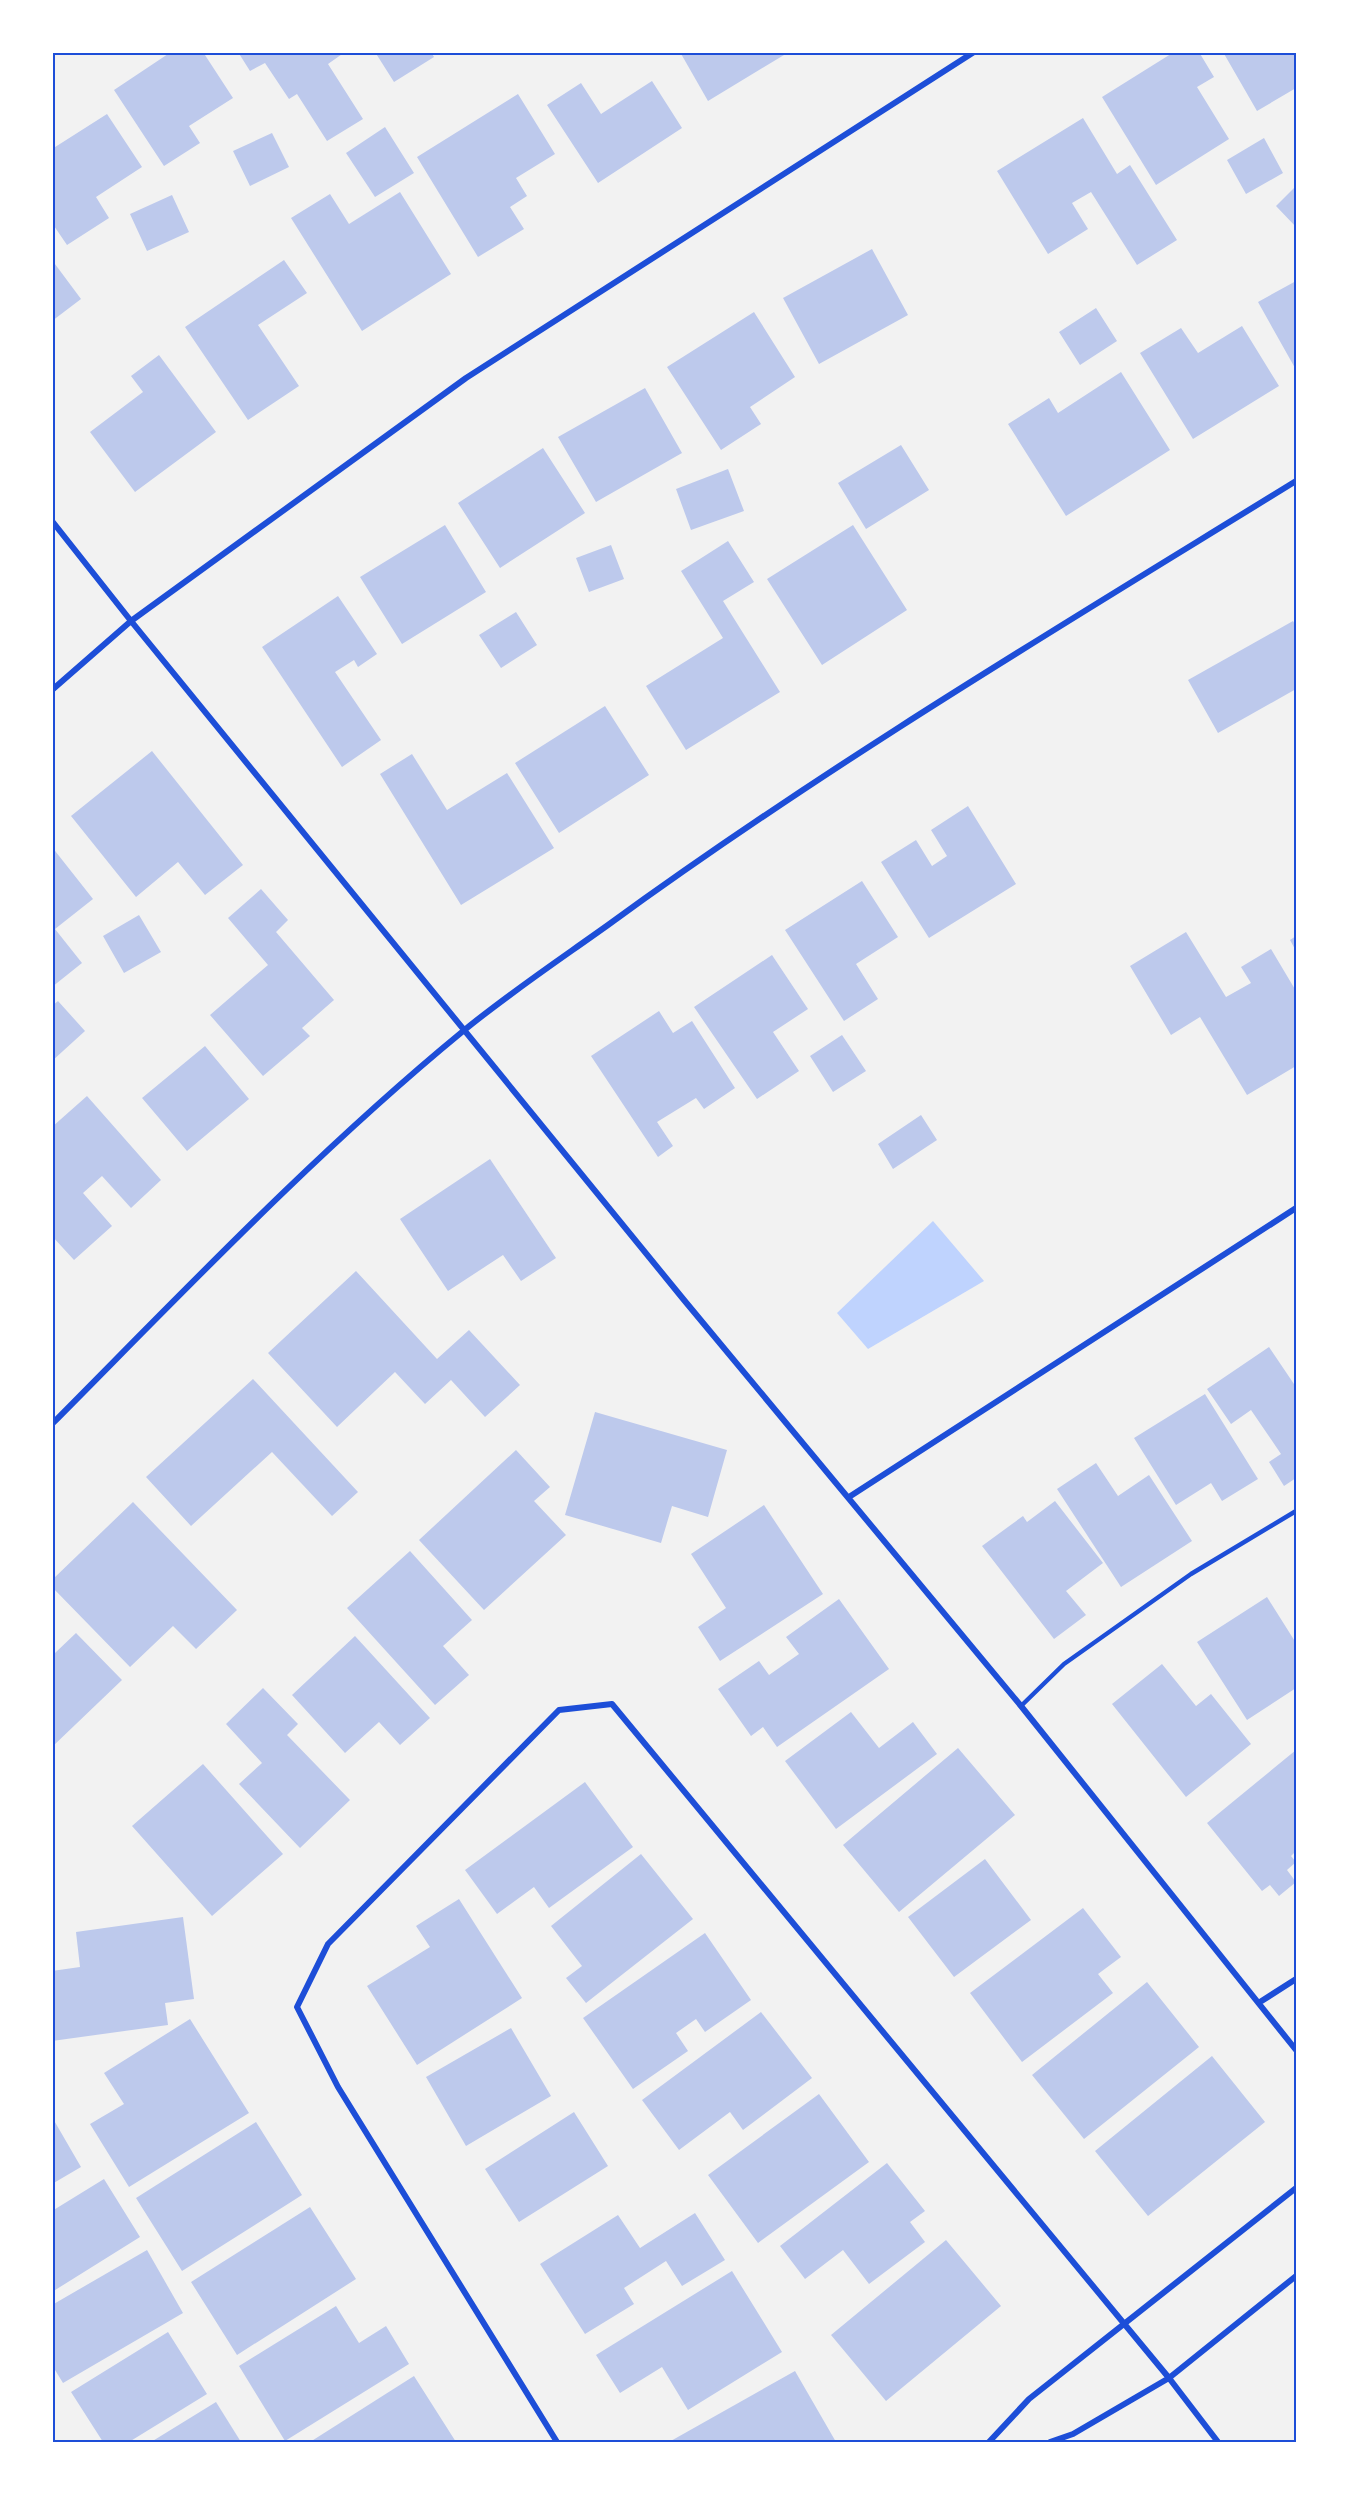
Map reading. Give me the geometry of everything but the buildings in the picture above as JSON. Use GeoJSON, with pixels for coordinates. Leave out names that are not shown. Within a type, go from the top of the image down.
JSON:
{"type":"FeatureCollection","features":[{"type":"Feature","properties":{"kind":"street"},"geometry":{"type":"LineString","coordinates":[[52,690],[131,621],[466,378],[974,52]]}},
{"type":"Feature","properties":{"kind":"street"},"geometry":{"type":"LineString","coordinates":[[52,1424],[250,1224],[345,1132],[465,1029],[697,860],[967,683],[1296,481]]}},
{"type":"Feature","properties":{"kind":"street"},"geometry":{"type":"LineString","coordinates":[[52,521],[684,1300],[1021,1706],[1260,2002],[1296,2050]]}},
{"type":"Feature","properties":{"kind":"street"},"geometry":{"type":"LineString","coordinates":[[849,1497],[1296,1208]]}},
{"type":"Feature","properties":{"kind":"street"},"geometry":{"type":"LineString","coordinates":[[557,2442],[338,2087],[297,2007],[328,1944],[559,1710],[612,1704],[1122,2324],[1169,2378],[1218,2442]]}},
{"type":"Feature","properties":{"kind":"street"},"geometry":{"type":"LineString","coordinates":[[1260,2002],[1296,1979]]}},
{"type":"Feature","properties":{"kind":"street"},"geometry":{"type":"LineString","coordinates":[[989,2442],[1029,2398],[1296,2188]]}},
{"type":"Feature","properties":{"kind":"street"},"geometry":{"type":"LineString","coordinates":[[1050,2442],[1073,2434],[1169,2378],[1296,2276]]}},
{"type":"Feature","properties":{"kind":"lane"},"geometry":{"type":"LineString","coordinates":[[1021,1706],[1064,1664],[1172,1588],[1296,1511]]}},
{"type":"Feature","properties":{"kind":"water"},"geometry":{"type":"Polygon","coordinates":[[[933,1221],[984,1281],[868,1349],[837,1313],[933,1221]]]}}]}
